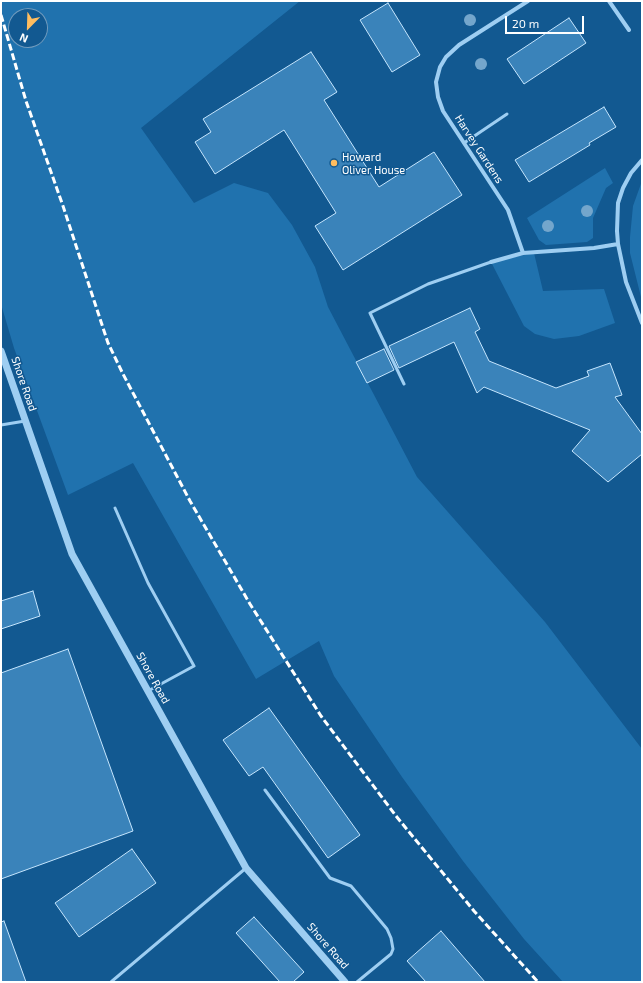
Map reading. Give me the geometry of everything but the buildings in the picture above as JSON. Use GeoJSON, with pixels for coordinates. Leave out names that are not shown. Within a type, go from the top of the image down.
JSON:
{"type":"FeatureCollection","features":[{"type":"Feature","properties":{"kind":"street","name":"Harvey Gardens"},"geometry":{"type":"LineString","coordinates":[[523,253],[508,210],[443,111],[438,97],[436,82],[440,67],[446,57],[459,45],[528,1]]}},
{"type":"Feature","properties":{"kind":"street"},"geometry":{"type":"LineString","coordinates":[[609,1],[628,30]]}},
{"type":"Feature","properties":{"kind":"street"},"geometry":{"type":"LineString","coordinates":[[642,160],[631,173],[618,202],[618,244],[626,282],[642,324]]}},
{"type":"Feature","properties":{"kind":"street"},"geometry":{"type":"LineString","coordinates":[[491,262],[523,253],[594,248],[618,244]]}},
{"type":"Feature","properties":{"kind":"street","name":"Shore Road"},"geometry":{"type":"LineString","coordinates":[[1,351],[72,554],[246,868],[345,982]]}},
{"type":"Feature","properties":{"kind":"lane"},"geometry":{"type":"LineString","coordinates":[[464,142],[507,114]]}},
{"type":"Feature","properties":{"kind":"lane"},"geometry":{"type":"LineString","coordinates":[[404,384],[370,313],[428,284],[491,262]]}},
{"type":"Feature","properties":{"kind":"lane"},"geometry":{"type":"LineString","coordinates":[[1,426],[25,421]]}},
{"type":"Feature","properties":{"kind":"lane"},"geometry":{"type":"LineString","coordinates":[[115,508],[148,583],[194,666],[148,690]]}},
{"type":"Feature","properties":{"kind":"lane"},"geometry":{"type":"LineString","coordinates":[[266,790],[330,878],[351,886],[387,929],[393,944],[391,954],[357,982]]}},
{"type":"Feature","properties":{"kind":"lane"},"geometry":{"type":"LineString","coordinates":[[111,982],[246,868]]}},
{"type":"Feature","properties":{"kind":"shaded area"},"geometry":{"type":"Polygon","coordinates":[[[1,1],[300,1],[141,128],[194,203],[234,183],[268,193],[292,225],[315,267],[328,307],[417,477],[545,622],[642,749],[642,982],[563,982],[524,939],[463,861],[402,777],[334,676],[319,641],[256,679],[133,463],[68,495],[14,348],[1,304],[1,1]]]}},
{"type":"Feature","properties":{"kind":"shaded area"},"geometry":{"type":"Polygon","coordinates":[[[605,168],[613,183],[606,188],[593,218],[593,238],[587,242],[546,245],[539,240],[527,218],[605,168]]]}},
{"type":"Feature","properties":{"kind":"shaded area"},"geometry":{"type":"Polygon","coordinates":[[[642,181],[642,301],[630,253],[630,237],[633,206],[642,181]]]}},
{"type":"Feature","properties":{"kind":"shaded area"},"geometry":{"type":"Polygon","coordinates":[[[534,253],[543,291],[604,289],[615,323],[579,336],[554,339],[535,334],[524,326],[491,262],[534,253]]]}},
{"type":"Feature","properties":{"kind":"railway"},"geometry":{"type":"LineString","coordinates":[[1,15],[26,101],[63,206],[108,343],[190,501],[250,604],[321,716],[396,816],[474,911],[538,982]]}},
{"type":"Feature","properties":{"kind":"place","name":"Howard Oliver House"},"geometry":{"type":"Point","coordinates":[334,163]}}]}
